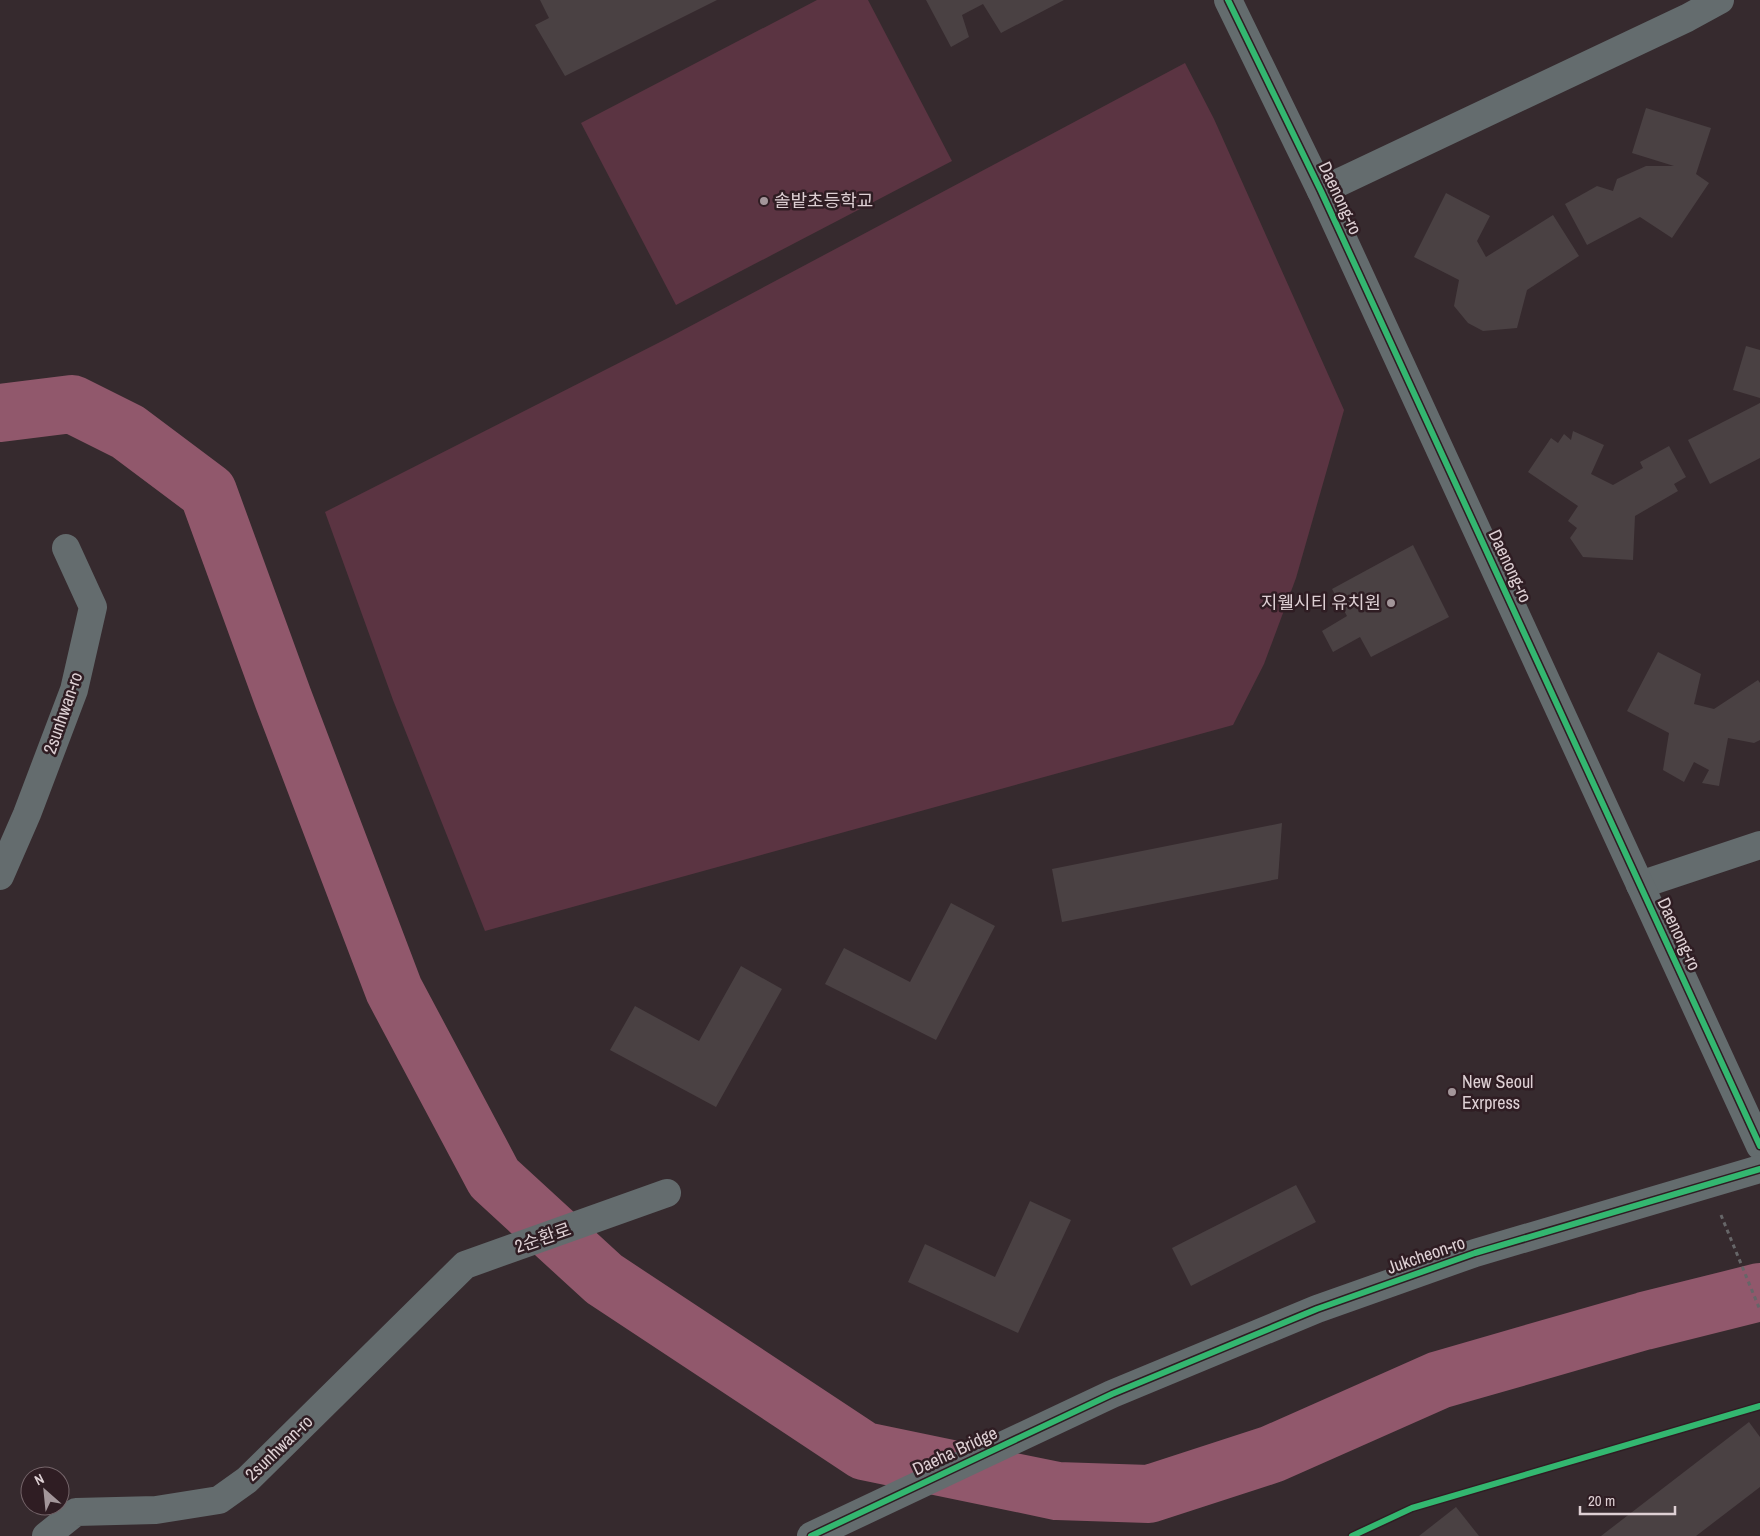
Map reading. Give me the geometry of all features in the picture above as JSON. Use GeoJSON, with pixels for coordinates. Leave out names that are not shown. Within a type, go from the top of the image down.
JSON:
{"type":"FeatureCollection","features":[{"type":"Feature","properties":{"kind":"street","name":"Daenong-ro"},"geometry":{"type":"LineString","coordinates":[[1228,0],[1321,191],[1760,1146]]}},
{"type":"Feature","properties":{"kind":"street"},"geometry":{"type":"LineString","coordinates":[[1321,191],[1683,9],[1720,0]]}},
{"type":"Feature","properties":{"kind":"street","name":"2sunhwan-ro"},"geometry":{"type":"LineString","coordinates":[[0,876],[27,814],[74,690],[93,607],[66,548]]}},
{"type":"Feature","properties":{"kind":"street"},"geometry":{"type":"LineString","coordinates":[[1640,885],[1760,845]]}},
{"type":"Feature","properties":{"kind":"street","name":"Jukcheon-ro"},"geometry":{"type":"LineString","coordinates":[[1112,1394],[1317,1309],[1475,1253],[1760,1169]]}},
{"type":"Feature","properties":{"kind":"street","name":"2순환로"},"geometry":{"type":"LineString","coordinates":[[465,1265],[667,1193]]}},
{"type":"Feature","properties":{"kind":"street","name":"2sunhwan-ro"},"geometry":{"type":"LineString","coordinates":[[46,1536],[76,1512],[156,1510],[219,1500],[247,1480],[465,1265]]}},
{"type":"Feature","properties":{"kind":"street","name":"Daeha Bridge"},"geometry":{"type":"LineString","coordinates":[[811,1536],[1112,1394]]}},
{"type":"Feature","properties":{"kind":"path"},"geometry":{"type":"LineString","coordinates":[[1720,1215],[1760,1310]]}},
{"type":"Feature","properties":{"kind":"shaded area"},"geometry":{"type":"Polygon","coordinates":[[[817,0],[868,0],[952,161],[676,305],[581,123],[817,0]]]}},
{"type":"Feature","properties":{"kind":"shaded area"},"geometry":{"type":"Polygon","coordinates":[[[1185,63],[1214,119],[1344,410],[1296,578],[1264,664],[1233,725],[485,931],[393,700],[325,512],[668,338],[1185,63]]]}},
{"type":"Feature","properties":{"kind":"building"},"geometry":{"type":"Polygon","coordinates":[[[540,0],[717,0],[565,76],[535,25],[549,18],[540,0]]]}},
{"type":"Feature","properties":{"kind":"building"},"geometry":{"type":"Polygon","coordinates":[[[926,0],[1064,0],[1001,33],[983,4],[962,15],[969,37],[951,47],[926,0]]]}},
{"type":"Feature","properties":{"kind":"building"},"geometry":{"type":"Polygon","coordinates":[[[1646,108],[1711,128],[1696,174],[1709,183],[1672,238],[1640,217],[1587,245],[1565,204],[1597,186],[1613,191],[1617,179],[1646,166],[1674,166],[1632,153],[1646,108]]]}},
{"type":"Feature","properties":{"kind":"building"},"geometry":{"type":"Polygon","coordinates":[[[1446,193],[1490,216],[1477,241],[1486,257],[1553,215],[1579,256],[1527,290],[1517,328],[1483,331],[1468,323],[1454,306],[1459,280],[1414,257],[1446,193]]]}},
{"type":"Feature","properties":{"kind":"building"},"geometry":{"type":"Polygon","coordinates":[[[1746,346],[1760,350],[1760,398],[1733,390],[1746,346]]]}},
{"type":"Feature","properties":{"kind":"building"},"geometry":{"type":"Polygon","coordinates":[[[1760,403],[1760,458],[1710,484],[1688,440],[1760,403]]]}},
{"type":"Feature","properties":{"kind":"building"},"geometry":{"type":"Polygon","coordinates":[[[1573,431],[1604,445],[1591,474],[1613,485],[1643,468],[1640,462],[1669,446],[1686,477],[1674,484],[1678,491],[1635,516],[1633,560],[1583,557],[1570,538],[1577,528],[1568,521],[1578,506],[1528,472],[1551,438],[1558,443],[1564,434],[1571,440],[1573,431]]]}},
{"type":"Feature","properties":{"kind":"building","name":"지웰시티 유치원"},"geometry":{"type":"Polygon","coordinates":[[[1413,545],[1449,617],[1371,657],[1360,637],[1333,652],[1322,631],[1347,616],[1332,589],[1413,545]]]}},
{"type":"Feature","properties":{"kind":"building"},"geometry":{"type":"Polygon","coordinates":[[[1658,652],[1701,674],[1694,704],[1714,709],[1758,680],[1760,683],[1760,740],[1754,743],[1728,738],[1719,786],[1702,783],[1709,770],[1694,762],[1684,782],[1663,770],[1669,733],[1627,711],[1658,652]]]}},
{"type":"Feature","properties":{"kind":"building"},"geometry":{"type":"Polygon","coordinates":[[[1282,823],[1278,879],[1062,922],[1052,869],[1282,823]]]}},
{"type":"Feature","properties":{"kind":"building"},"geometry":{"type":"Polygon","coordinates":[[[951,903],[995,926],[936,1040],[825,984],[844,948],[910,982],[951,903]]]}},
{"type":"Feature","properties":{"kind":"building"},"geometry":{"type":"Polygon","coordinates":[[[741,966],[782,989],[716,1107],[610,1050],[635,1006],[699,1041],[741,966]]]}},
{"type":"Feature","properties":{"kind":"building"},"geometry":{"type":"Polygon","coordinates":[[[1296,1185],[1316,1222],[1191,1286],[1172,1248],[1296,1185]]]}},
{"type":"Feature","properties":{"kind":"building"},"geometry":{"type":"Polygon","coordinates":[[[1030,1201],[1071,1220],[1018,1333],[908,1282],[925,1244],[995,1277],[1030,1201]]]}},
{"type":"Feature","properties":{"kind":"building"},"geometry":{"type":"Polygon","coordinates":[[[1749,1422],[1760,1437],[1760,1487],[1696,1536],[1601,1536],[1749,1422]]]}},
{"type":"Feature","properties":{"kind":"building"},"geometry":{"type":"Polygon","coordinates":[[[1456,1507],[1479,1536],[1419,1536],[1456,1507]]]}},
{"type":"Feature","properties":{"kind":"waterway"},"geometry":{"type":"LineString","coordinates":[[0,413],[72,404],[128,432],[208,492],[283,698],[394,990],[494,1178],[604,1279],[864,1451],[1057,1491],[1149,1494],[1272,1454],[1439,1380],[1644,1321],[1760,1292]]}},
{"type":"Feature","properties":{"kind":"cycle path"},"geometry":{"type":"LineString","coordinates":[[1228,0],[1321,191],[1760,1146]]}},
{"type":"Feature","properties":{"kind":"cycle path"},"geometry":{"type":"LineString","coordinates":[[811,1536],[1112,1394],[1317,1309],[1475,1253],[1760,1169]]}},
{"type":"Feature","properties":{"kind":"cycle path"},"geometry":{"type":"LineString","coordinates":[[1352,1536],[1412,1508],[1760,1406]]}},
{"type":"Feature","properties":{"kind":"place","name":"솔밭초등학교"},"geometry":{"type":"Point","coordinates":[764,201]}},
{"type":"Feature","properties":{"kind":"place","name":"지웰시티 유치원"},"geometry":{"type":"Point","coordinates":[1391,603]}},
{"type":"Feature","properties":{"kind":"place","name":"New Seoul Exrpress"},"geometry":{"type":"Point","coordinates":[1452,1092]}}]}
